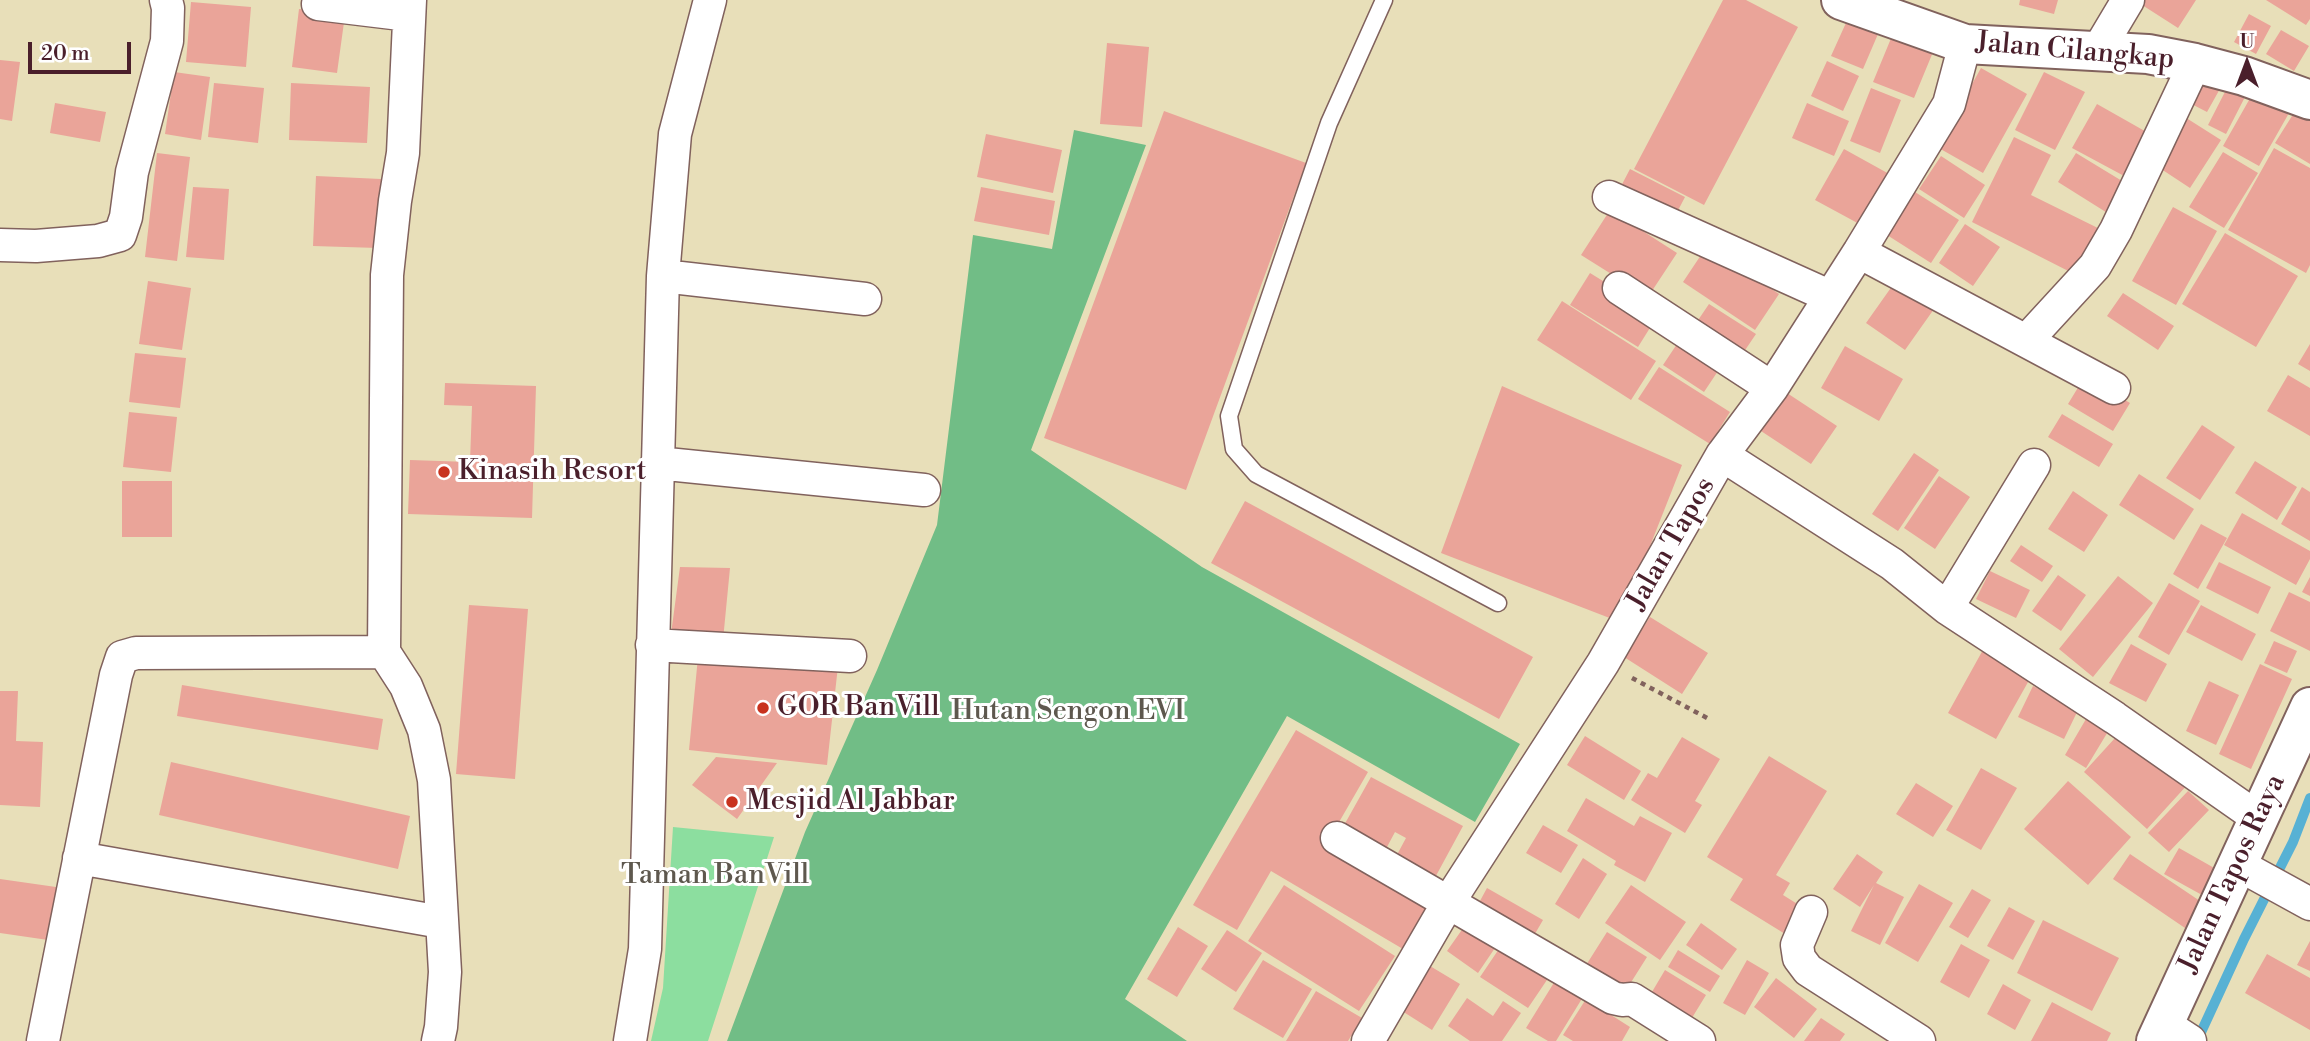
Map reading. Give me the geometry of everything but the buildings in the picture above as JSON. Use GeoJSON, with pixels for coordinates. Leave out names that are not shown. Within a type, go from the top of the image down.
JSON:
{"type":"FeatureCollection","features":[{"type":"Feature","properties":{"kind":"street"},"geometry":{"type":"LineString","coordinates":[[0,245],[74,243],[98,241],[120,235],[126,217],[132,172],[167,41],[169,8],[166,0]]}},
{"type":"Feature","properties":{"kind":"street"},"geometry":{"type":"LineString","coordinates":[[630,1041],[645,949],[663,276],[675,134],[710,0]]}},
{"type":"Feature","properties":{"kind":"street"},"geometry":{"type":"LineString","coordinates":[[2097,52],[2128,0]]}},
{"type":"Feature","properties":{"kind":"street","name":"Jalan Cilangkap"},"geometry":{"type":"LineString","coordinates":[[1849,1],[1965,44],[2148,54],[2195,62],[2310,100]]}},
{"type":"Feature","properties":{"kind":"street"},"geometry":{"type":"LineString","coordinates":[[318,4],[409,8],[403,153],[387,275],[384,652],[406,686],[424,730],[434,780],[445,972],[438,1041]]}},
{"type":"Feature","properties":{"kind":"street","name":"Jalan Tapos"},"geometry":{"type":"LineString","coordinates":[[1368,1041],[1448,903],[1603,663],[1722,455],[1772,387],[1859,252],[1949,104],[1965,44]]}},
{"type":"Feature","properties":{"kind":"street"},"geometry":{"type":"LineString","coordinates":[[2027,340],[2095,266],[2116,230],[2195,62]]}},
{"type":"Feature","properties":{"kind":"street"},"geometry":{"type":"LineString","coordinates":[[1609,197],[1829,296]]}},
{"type":"Feature","properties":{"kind":"street"},"geometry":{"type":"LineString","coordinates":[[1859,252],[2114,388]]}},
{"type":"Feature","properties":{"kind":"street"},"geometry":{"type":"LineString","coordinates":[[663,276],[865,299]]}},
{"type":"Feature","properties":{"kind":"street"},"geometry":{"type":"LineString","coordinates":[[1619,288],[1772,387]]}},
{"type":"Feature","properties":{"kind":"street"},"geometry":{"type":"LineString","coordinates":[[1722,455],[1892,564],[1947,608],[2115,718],[2258,818]]}},
{"type":"Feature","properties":{"kind":"street"},"geometry":{"type":"LineString","coordinates":[[657,463],[924,490]]}},
{"type":"Feature","properties":{"kind":"street"},"geometry":{"type":"LineString","coordinates":[[1947,608],[2034,465]]}},
{"type":"Feature","properties":{"kind":"street"},"geometry":{"type":"LineString","coordinates":[[652,645],[850,656]]}},
{"type":"Feature","properties":{"kind":"street"},"geometry":{"type":"LineString","coordinates":[[43,1041],[116,675],[122,657],[136,653],[384,652]]}},
{"type":"Feature","properties":{"kind":"street","name":"Jalan Tapos Raya"},"geometry":{"type":"LineString","coordinates":[[2174,1036],[2253,873],[2258,818],[2310,707]]}},
{"type":"Feature","properties":{"kind":"street"},"geometry":{"type":"LineString","coordinates":[[1337,838],[1613,998],[1632,999],[1699,1041]]}},
{"type":"Feature","properties":{"kind":"street"},"geometry":{"type":"LineString","coordinates":[[79,858],[441,922]]}},
{"type":"Feature","properties":{"kind":"street"},"geometry":{"type":"LineString","coordinates":[[2253,873],[2304,902]]}},
{"type":"Feature","properties":{"kind":"street"},"geometry":{"type":"LineString","coordinates":[[1811,912],[1797,945],[1799,958],[1808,970],[1919,1041]]}},
{"type":"Feature","properties":{"kind":"lane"},"geometry":{"type":"LineString","coordinates":[[1384,0],[1329,123],[1229,416],[1234,449],[1256,474],[1498,603]]}},
{"type":"Feature","properties":{"kind":"path"},"geometry":{"type":"LineString","coordinates":[[1603,663],[1709,719]]}},
{"type":"Feature","properties":{"kind":"green space","name":"Hutan Sengon EVI"},"geometry":{"type":"Polygon","coordinates":[[[1074,130],[1146,145],[1031,450],[1202,567],[1520,744],[1475,822],[1287,716],[1125,999],[1187,1041],[727,1041],[805,832],[877,670],[937,525],[973,235],[1052,249],[1074,130]]]}},
{"type":"Feature","properties":{"kind":"green space","name":"Taman BanVill"},"geometry":{"type":"Polygon","coordinates":[[[673,827],[774,837],[708,1041],[651,1041],[663,988],[673,827]]]}},
{"type":"Feature","properties":{"kind":"waterway"},"geometry":{"type":"LineString","coordinates":[[2197,1041],[2293,842],[2310,798]]}},
{"type":"Feature","properties":{"kind":"place","name":"Kinasih Resort"},"geometry":{"type":"Point","coordinates":[444,472]}},
{"type":"Feature","properties":{"kind":"place","name":"GOR BanVill"},"geometry":{"type":"Point","coordinates":[763,708]}},
{"type":"Feature","properties":{"kind":"place","name":"Mesjid Al Jabbar"},"geometry":{"type":"Point","coordinates":[732,802]}}]}
